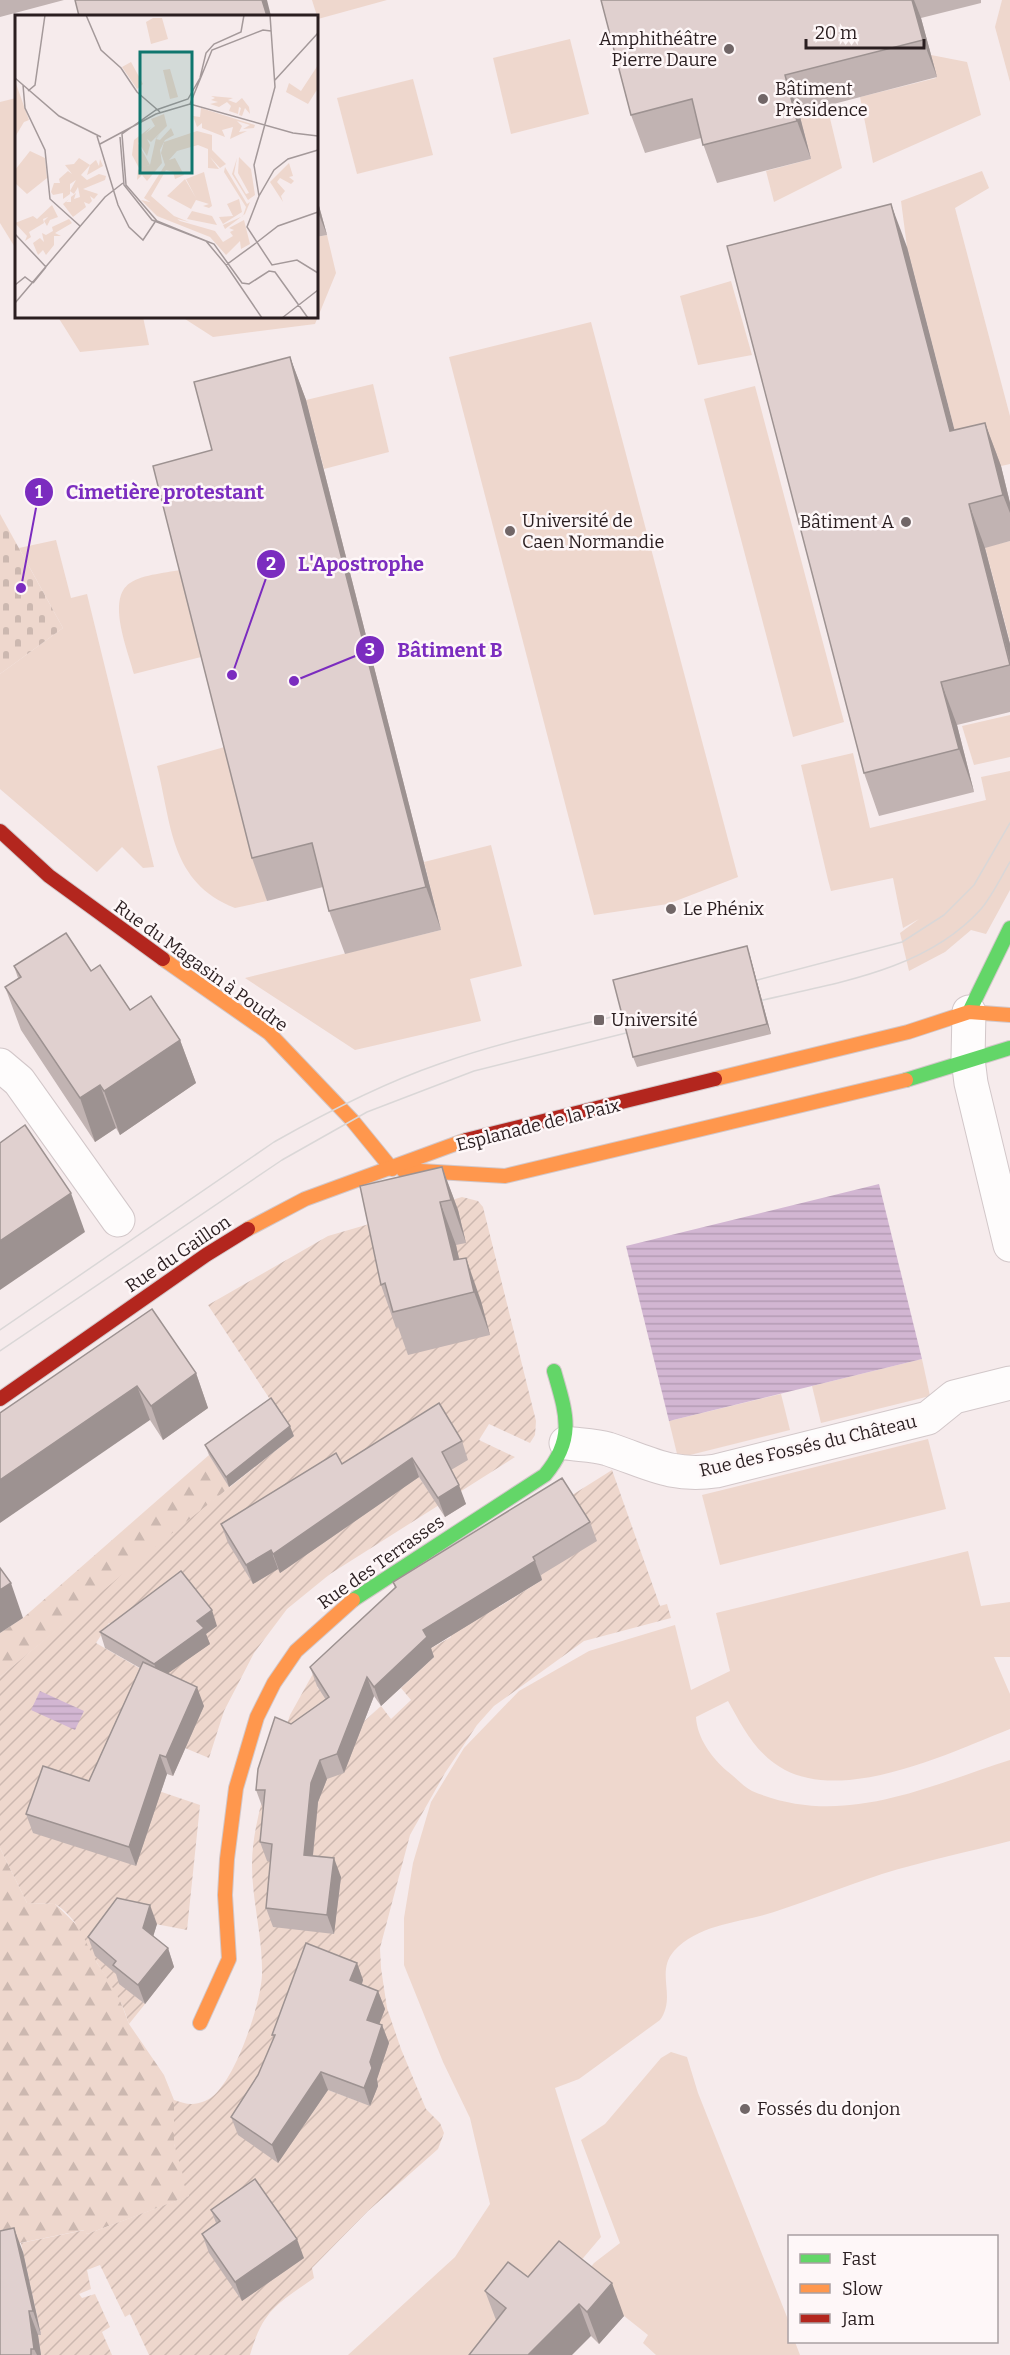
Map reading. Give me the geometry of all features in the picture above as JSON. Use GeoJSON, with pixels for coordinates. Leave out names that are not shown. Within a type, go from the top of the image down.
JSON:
{"type":"FeatureCollection","features":[{"type":"Feature","properties":{"kind":"main road","name":"Rue du Magasin à Poudre"},"geometry":{"type":"LineString","coordinates":[[0,831],[49,876],[117,927],[269,1033],[352,1120],[392,1169]]}},
{"type":"Feature","properties":{"kind":"main road"},"geometry":{"type":"LineString","coordinates":[[1010,928],[969,1012],[1010,1015]]}},
{"type":"Feature","properties":{"kind":"main road","name":"Esplanade de la Paix"},"geometry":{"type":"LineString","coordinates":[[392,1169],[478,1137],[908,1032],[969,1012]]}},
{"type":"Feature","properties":{"kind":"main road","name":"Esplanade de la Paix"},"geometry":{"type":"LineString","coordinates":[[392,1169],[505,1176],[919,1077],[968,1059],[1010,1048]]}},
{"type":"Feature","properties":{"kind":"main road","name":"Rue du Gaillon"},"geometry":{"type":"LineString","coordinates":[[0,1399],[157,1288],[259,1222],[305,1199],[392,1169]]}},
{"type":"Feature","properties":{"kind":"main road"},"geometry":{"type":"LineString","coordinates":[[554,1371],[566,1418],[566,1443]]}},
{"type":"Feature","properties":{"kind":"main road","name":"Rue des Terrasses"},"geometry":{"type":"LineString","coordinates":[[200,2023],[229,1959],[225,1886],[236,1788],[257,1717],[274,1683],[296,1651],[357,1596],[544,1475],[560,1460],[566,1443]]}},
{"type":"Feature","properties":{"kind":"street"},"geometry":{"type":"LineString","coordinates":[[969,1012],[968,1059],[971,1083],[1010,1245]]}},
{"type":"Feature","properties":{"kind":"street"},"geometry":{"type":"LineString","coordinates":[[0,1065],[19,1081],[118,1220]]}},
{"type":"Feature","properties":{"kind":"street","name":"Rue des Fossés du Château"},"geometry":{"type":"LineString","coordinates":[[566,1443],[606,1449],[659,1469],[691,1474],[717,1471],[928,1418],[954,1398],[1010,1383]]}},
{"type":"Feature","properties":{"kind":"green space"},"geometry":{"type":"Polygon","coordinates":[[[312,0],[387,0],[318,19],[312,0]]]}},
{"type":"Feature","properties":{"kind":"green space"},"geometry":{"type":"Polygon","coordinates":[[[1002,0],[1010,0],[1010,82],[995,27],[1002,0]]]}},
{"type":"Feature","properties":{"kind":"green space"},"geometry":{"type":"Polygon","coordinates":[[[570,39],[589,114],[511,134],[493,58],[570,39]]]}},
{"type":"Feature","properties":{"kind":"green space"},"geometry":{"type":"Polygon","coordinates":[[[931,55],[967,62],[981,115],[873,163],[860,97],[936,78],[931,55]]]}},
{"type":"Feature","properties":{"kind":"green space"},"geometry":{"type":"Polygon","coordinates":[[[413,79],[433,155],[357,174],[337,98],[413,79]]]}},
{"type":"Feature","properties":{"kind":"green space"},"geometry":{"type":"Polygon","coordinates":[[[15,98],[15,247],[0,223],[0,102],[15,98]]]}},
{"type":"Feature","properties":{"kind":"green space"},"geometry":{"type":"Polygon","coordinates":[[[827,106],[842,168],[774,202],[766,171],[811,159],[799,113],[827,106]]]}},
{"type":"Feature","properties":{"kind":"green space"},"geometry":{"type":"Polygon","coordinates":[[[982,171],[989,188],[955,208],[1010,416],[1010,464],[966,474],[907,247],[901,201],[982,171]]]}},
{"type":"Feature","properties":{"kind":"green space"},"geometry":{"type":"Polygon","coordinates":[[[327,235],[336,273],[318,317],[318,237],[327,235]]]}},
{"type":"Feature","properties":{"kind":"green space"},"geometry":{"type":"Polygon","coordinates":[[[731,281],[752,355],[698,365],[680,296],[731,281]]]}},
{"type":"Feature","properties":{"kind":"green space"},"geometry":{"type":"Polygon","coordinates":[[[59,318],[143,318],[149,345],[80,352],[59,318]]]}},
{"type":"Feature","properties":{"kind":"green space"},"geometry":{"type":"Polygon","coordinates":[[[317,318],[315,324],[213,337],[185,319],[317,318]]]}},
{"type":"Feature","properties":{"kind":"green space"},"geometry":{"type":"Polygon","coordinates":[[[591,322],[738,877],[668,904],[594,915],[449,357],[591,322]]]}},
{"type":"Feature","properties":{"kind":"green space"},"geometry":{"type":"Polygon","coordinates":[[[373,384],[389,452],[324,469],[306,400],[373,384]]]}},
{"type":"Feature","properties":{"kind":"green space"},"geometry":{"type":"Polygon","coordinates":[[[755,386],[844,722],[793,737],[704,399],[755,386]]]}},
{"type":"Feature","properties":{"kind":"green space"},"geometry":{"type":"Polygon","coordinates":[[[0,514],[63,628],[0,674],[0,514]]]}},
{"type":"Feature","properties":{"kind":"green space"},"geometry":{"type":"Polygon","coordinates":[[[56,540],[71,598],[87,594],[154,867],[143,868],[122,847],[97,872],[0,789],[0,674],[63,628],[19,548],[56,540]]]}},
{"type":"Feature","properties":{"kind":"green space"},"geometry":{"type":"Polygon","coordinates":[[[1010,541],[1010,642],[985,547],[1010,541]]]}},
{"type":"Feature","properties":{"kind":"green space"},"geometry":{"type":"Polygon","coordinates":[[[184,569],[205,656],[134,674],[119,612],[123,591],[135,580],[184,569]]]}},
{"type":"Feature","properties":{"kind":"green space"},"geometry":{"type":"Polygon","coordinates":[[[1010,715],[1010,757],[974,765],[962,726],[1010,715]]]}},
{"type":"Feature","properties":{"kind":"green space"},"geometry":{"type":"Polygon","coordinates":[[[228,746],[267,901],[235,908],[214,897],[198,883],[186,867],[177,850],[171,830],[157,766],[228,746]]]}},
{"type":"Feature","properties":{"kind":"green space"},"geometry":{"type":"Polygon","coordinates":[[[853,753],[870,828],[986,800],[981,777],[1010,771],[1010,890],[986,934],[971,930],[945,952],[909,971],[900,933],[919,919],[903,928],[893,878],[831,891],[828,880],[801,765],[853,753]]]}},
{"type":"Feature","properties":{"kind":"green space"},"geometry":{"type":"Polygon","coordinates":[[[491,845],[522,966],[470,979],[481,1021],[355,1050],[245,978],[441,930],[424,862],[491,845]]]}},
{"type":"Feature","properties":{"kind":"green space"},"geometry":{"type":"Polygon","coordinates":[[[462,1197],[478,1201],[483,1207],[536,1421],[535,1435],[530,1443],[489,1424],[479,1440],[515,1457],[330,1574],[287,1609],[254,1653],[224,1711],[209,1758],[185,1748],[150,1788],[200,1805],[187,1930],[124,1918],[120,1984],[145,2004],[129,2024],[119,1998],[70,1916],[55,1904],[27,1903],[0,1848],[0,1677],[167,1537],[294,1436],[208,1305],[328,1236],[462,1197]],[[446,1423],[419,1477],[429,1492],[446,1423]],[[109,1623],[96,1643],[151,1675],[163,1656],[109,1623]]]}},
{"type":"Feature","properties":{"kind":"green space"},"geometry":{"type":"Polygon","coordinates":[[[922,1359],[930,1396],[821,1423],[812,1386],[922,1359]]]}},
{"type":"Feature","properties":{"kind":"green space"},"geometry":{"type":"Polygon","coordinates":[[[781,1394],[790,1430],[678,1458],[669,1421],[781,1394]]]}},
{"type":"Feature","properties":{"kind":"green space"},"geometry":{"type":"Polygon","coordinates":[[[928,1439],[946,1509],[720,1565],[702,1495],[928,1439]]]}},
{"type":"Feature","properties":{"kind":"green space"},"geometry":{"type":"Polygon","coordinates":[[[209,1455],[230,1487],[0,1677],[0,1633],[23,1618],[209,1455]]]}},
{"type":"Feature","properties":{"kind":"green space"},"geometry":{"type":"Polygon","coordinates":[[[612,1470],[660,1606],[667,1604],[671,1618],[584,1641],[494,1706],[477,1725],[445,1773],[410,1835],[380,1948],[381,1968],[387,2008],[401,2049],[426,2109],[440,2123],[444,2133],[438,2149],[368,2211],[312,2268],[314,2278],[273,2309],[260,2328],[250,2355],[149,2355],[130,2314],[125,2317],[100,2265],[87,2270],[91,2289],[79,2294],[82,2298],[95,2294],[110,2327],[102,2332],[112,2355],[41,2355],[38,2335],[41,2334],[21,2243],[85,2230],[87,2234],[189,2196],[174,2144],[174,2100],[197,2104],[215,2094],[226,2081],[235,2064],[251,2025],[262,1975],[261,1947],[252,1879],[252,1855],[256,1826],[265,1788],[263,1808],[272,1809],[279,1748],[290,1715],[315,1670],[403,1606],[317,1687],[358,1727],[381,1706],[391,1719],[411,1700],[401,1688],[434,1657],[430,1649],[451,1637],[448,1632],[496,1603],[499,1607],[542,1580],[540,1576],[569,1497],[612,1470]],[[363,1980],[320,2087],[363,2103],[377,2079],[357,1998],[363,1980]]]}},
{"type":"Feature","properties":{"kind":"green space"},"geometry":{"type":"Polygon","coordinates":[[[968,1551],[981,1606],[1010,1602],[1010,1657],[994,1657],[1010,1694],[1010,1729],[956,1751],[892,1772],[859,1779],[828,1780],[799,1776],[766,1757],[742,1727],[728,1701],[696,1717],[697,1725],[702,1740],[711,1754],[721,1766],[749,1789],[785,1802],[818,1806],[851,1805],[883,1800],[915,1792],[1010,1760],[1010,1841],[882,1874],[774,1912],[708,1929],[684,1942],[674,1951],[666,1968],[667,2002],[660,2020],[579,2079],[555,2088],[601,2237],[539,2310],[506,2355],[348,2355],[455,2257],[490,2204],[470,2118],[443,2062],[404,1965],[404,1918],[413,1863],[431,1802],[464,1748],[519,1691],[589,1651],[675,1625],[691,1690],[730,1671],[716,1613],[968,1551]]]}},
{"type":"Feature","properties":{"kind":"green space"},"geometry":{"type":"Polygon","coordinates":[[[0,1848],[27,1903],[55,1904],[81,1929],[97,1963],[117,1992],[129,2024],[164,2075],[174,2100],[174,2144],[190,2196],[87,2234],[84,2230],[0,2247],[0,1848]]]}},
{"type":"Feature","properties":{"kind":"green space"},"geometry":{"type":"Polygon","coordinates":[[[671,2052],[687,2057],[698,2093],[788,2319],[788,2343],[795,2343],[800,2355],[656,2355],[643,2343],[648,2335],[580,2281],[594,2263],[620,2243],[581,2140],[605,2124],[661,2058],[671,2052]]]}},
{"type":"Feature","properties":{"kind":"shaded area"},"geometry":{"type":"Polygon","coordinates":[[[879,1184],[922,1359],[669,1421],[626,1246],[879,1184]]]}},
{"type":"Feature","properties":{"kind":"shaded area"},"geometry":{"type":"Polygon","coordinates":[[[40,1691],[84,1711],[75,1730],[31,1710],[40,1691]]]}},
{"type":"Feature","properties":{"kind":"building"},"geometry":{"type":"Polygon","coordinates":[[[75,0],[262,0],[267,15],[79,15],[75,0]]]}},
{"type":"Feature","properties":{"kind":"building"},"geometry":{"type":"Polygon","coordinates":[[[601,0],[912,0],[923,40],[785,75],[797,121],[703,145],[692,99],[631,115],[601,0]]]}},
{"type":"Feature","properties":{"kind":"building","name":"Bâtiment A"},"geometry":{"type":"Polygon","coordinates":[[[891,204],[950,431],[985,423],[1003,495],[969,504],[1010,665],[941,682],[959,749],[864,773],[727,246],[891,204]]]}},
{"type":"Feature","properties":{"kind":"building"},"geometry":{"type":"Polygon","coordinates":[[[290,357],[426,887],[329,911],[312,843],[252,858],[153,466],[212,450],[194,382],[290,357]]]}},
{"type":"Feature","properties":{"kind":"building"},"geometry":{"type":"Polygon","coordinates":[[[66,933],[91,971],[100,965],[130,1010],[151,996],[180,1040],[104,1091],[100,1085],[80,1098],[5,987],[21,977],[14,966],[66,933]]]}},
{"type":"Feature","properties":{"kind":"building"},"geometry":{"type":"Polygon","coordinates":[[[747,946],[767,1024],[633,1057],[613,980],[747,946]]]}},
{"type":"Feature","properties":{"kind":"building"},"geometry":{"type":"Polygon","coordinates":[[[25,1125],[71,1193],[0,1241],[0,1143],[25,1125]]]}},
{"type":"Feature","properties":{"kind":"building"},"geometry":{"type":"Polygon","coordinates":[[[442,1167],[451,1200],[440,1202],[454,1260],[466,1258],[474,1292],[393,1312],[385,1283],[381,1285],[360,1186],[442,1167]]]}},
{"type":"Feature","properties":{"kind":"building"},"geometry":{"type":"Polygon","coordinates":[[[152,1309],[196,1373],[151,1406],[137,1386],[0,1480],[0,1413],[152,1309]]]}},
{"type":"Feature","properties":{"kind":"building"},"geometry":{"type":"Polygon","coordinates":[[[271,1398],[290,1426],[226,1477],[205,1445],[271,1398]]]}},
{"type":"Feature","properties":{"kind":"building"},"geometry":{"type":"Polygon","coordinates":[[[439,1403],[462,1441],[442,1452],[459,1485],[438,1498],[412,1458],[273,1554],[271,1550],[246,1565],[221,1524],[336,1453],[342,1464],[439,1403]]]}},
{"type":"Feature","properties":{"kind":"building"},"geometry":{"type":"Polygon","coordinates":[[[562,1478],[590,1522],[533,1557],[535,1561],[423,1630],[427,1637],[374,1687],[367,1677],[337,1754],[320,1760],[311,1783],[304,1855],[334,1858],[327,1915],[266,1908],[272,1844],[260,1842],[265,1790],[256,1790],[258,1769],[275,1717],[291,1724],[329,1697],[310,1667],[396,1587],[393,1582],[562,1478]]]}},
{"type":"Feature","properties":{"kind":"building"},"geometry":{"type":"Polygon","coordinates":[[[0,1568],[11,1583],[0,1590],[0,1568]]]}},
{"type":"Feature","properties":{"kind":"building"},"geometry":{"type":"Polygon","coordinates":[[[181,1571],[212,1610],[197,1621],[204,1628],[154,1664],[100,1632],[181,1571]]]}},
{"type":"Feature","properties":{"kind":"building"},"geometry":{"type":"Polygon","coordinates":[[[143,1662],[197,1687],[166,1757],[160,1755],[129,1847],[26,1814],[43,1766],[89,1781],[143,1662]]]}},
{"type":"Feature","properties":{"kind":"building"},"geometry":{"type":"Polygon","coordinates":[[[117,1898],[150,1905],[143,1928],[168,1948],[138,1985],[113,1965],[116,1961],[88,1937],[117,1898]]]}},
{"type":"Feature","properties":{"kind":"building"},"geometry":{"type":"Polygon","coordinates":[[[306,1943],[357,1963],[350,1980],[378,1991],[367,2020],[382,2025],[370,2062],[372,2068],[364,2088],[321,2072],[272,2145],[231,2117],[258,2075],[275,2035],[272,2035],[306,1943]]]}},
{"type":"Feature","properties":{"kind":"building"},"geometry":{"type":"Polygon","coordinates":[[[255,2179],[297,2239],[235,2282],[202,2234],[220,2221],[211,2210],[255,2179]]]}},
{"type":"Feature","properties":{"kind":"building"},"geometry":{"type":"Polygon","coordinates":[[[14,2228],[33,2311],[29,2311],[34,2349],[31,2349],[31,2355],[0,2355],[0,2231],[14,2228]]]}},
{"type":"Feature","properties":{"kind":"building"},"geometry":{"type":"Polygon","coordinates":[[[559,2241],[612,2283],[587,2312],[579,2304],[528,2355],[469,2355],[506,2308],[485,2291],[508,2262],[528,2277],[559,2241]]]}},
{"type":"Feature","properties":{"kind":"tram line"},"geometry":{"type":"LineString","coordinates":[[742,984],[902,942],[944,915],[974,885],[1010,823]]}},
{"type":"Feature","properties":{"kind":"tram line"},"geometry":{"type":"LineString","coordinates":[[746,1004],[872,973],[931,948],[958,931],[981,909],[1010,862]]}},
{"type":"Feature","properties":{"kind":"tram line"},"geometry":{"type":"LineString","coordinates":[[0,1330],[274,1142],[334,1109],[396,1080],[463,1056],[537,1035],[637,1011]]}},
{"type":"Feature","properties":{"kind":"tram line"},"geometry":{"type":"LineString","coordinates":[[0,1351],[282,1160],[367,1112],[474,1071],[642,1029]]}},
{"type":"Feature","properties":{"kind":"traffic: fast"},"geometry":{"type":"LineString","coordinates":[[969,1012],[1010,928]]}},
{"type":"Feature","properties":{"kind":"traffic: fast"},"geometry":{"type":"LineString","coordinates":[[906,1080],[1010,1048]]}},
{"type":"Feature","properties":{"kind":"traffic: fast"},"geometry":{"type":"LineString","coordinates":[[353,1600],[545,1475],[555,1462],[565,1437],[565,1413],[554,1371]]}},
{"type":"Feature","properties":{"kind":"traffic: slow"},"geometry":{"type":"LineString","coordinates":[[163,959],[269,1033],[352,1120],[392,1169]]}},
{"type":"Feature","properties":{"kind":"traffic: slow"},"geometry":{"type":"LineString","coordinates":[[715,1079],[908,1032],[969,1012],[1010,1015]]}},
{"type":"Feature","properties":{"kind":"traffic: slow"},"geometry":{"type":"LineString","coordinates":[[403,1170],[505,1176],[906,1080]]}},
{"type":"Feature","properties":{"kind":"traffic: slow"},"geometry":{"type":"LineString","coordinates":[[248,1229],[305,1199],[466,1140]]}},
{"type":"Feature","properties":{"kind":"traffic: slow"},"geometry":{"type":"LineString","coordinates":[[200,2023],[229,1959],[225,1895],[227,1859],[236,1788],[257,1717],[274,1683],[296,1651],[353,1600]]}},
{"type":"Feature","properties":{"kind":"traffic: jam"},"geometry":{"type":"LineString","coordinates":[[0,831],[49,876],[163,959]]}},
{"type":"Feature","properties":{"kind":"traffic: jam"},"geometry":{"type":"LineString","coordinates":[[466,1140],[715,1079]]}},
{"type":"Feature","properties":{"kind":"traffic: jam"},"geometry":{"type":"LineString","coordinates":[[0,1399],[206,1255],[248,1229]]}},
{"type":"Feature","properties":{"kind":"place","name":"Amphithéâtre Pierre Daure"},"geometry":{"type":"Point","coordinates":[729,49]}},
{"type":"Feature","properties":{"kind":"place","name":"Bâtiment Prèsidence"},"geometry":{"type":"Point","coordinates":[763,99]}},
{"type":"Feature","properties":{"kind":"place","name":"Bâtiment A"},"geometry":{"type":"Point","coordinates":[906,522]}},
{"type":"Feature","properties":{"kind":"place","name":"Université de Caen Normandie"},"geometry":{"type":"Point","coordinates":[510,531]}},
{"type":"Feature","properties":{"kind":"place","name":"Cimetière protestant"},"geometry":{"type":"Point","coordinates":[21,588]}},
{"type":"Feature","properties":{"kind":"place","name":"L'Apostrophe"},"geometry":{"type":"Point","coordinates":[232,675]}},
{"type":"Feature","properties":{"kind":"place","name":"Bâtiment B"},"geometry":{"type":"Point","coordinates":[294,681]}},
{"type":"Feature","properties":{"kind":"place","name":"Le Phénix"},"geometry":{"type":"Point","coordinates":[671,909]}},
{"type":"Feature","properties":{"kind":"place","name":"Université"},"geometry":{"type":"Point","coordinates":[599,1020]}},
{"type":"Feature","properties":{"kind":"place","name":"Fossés du donjon"},"geometry":{"type":"Point","coordinates":[745,2109]}}]}
